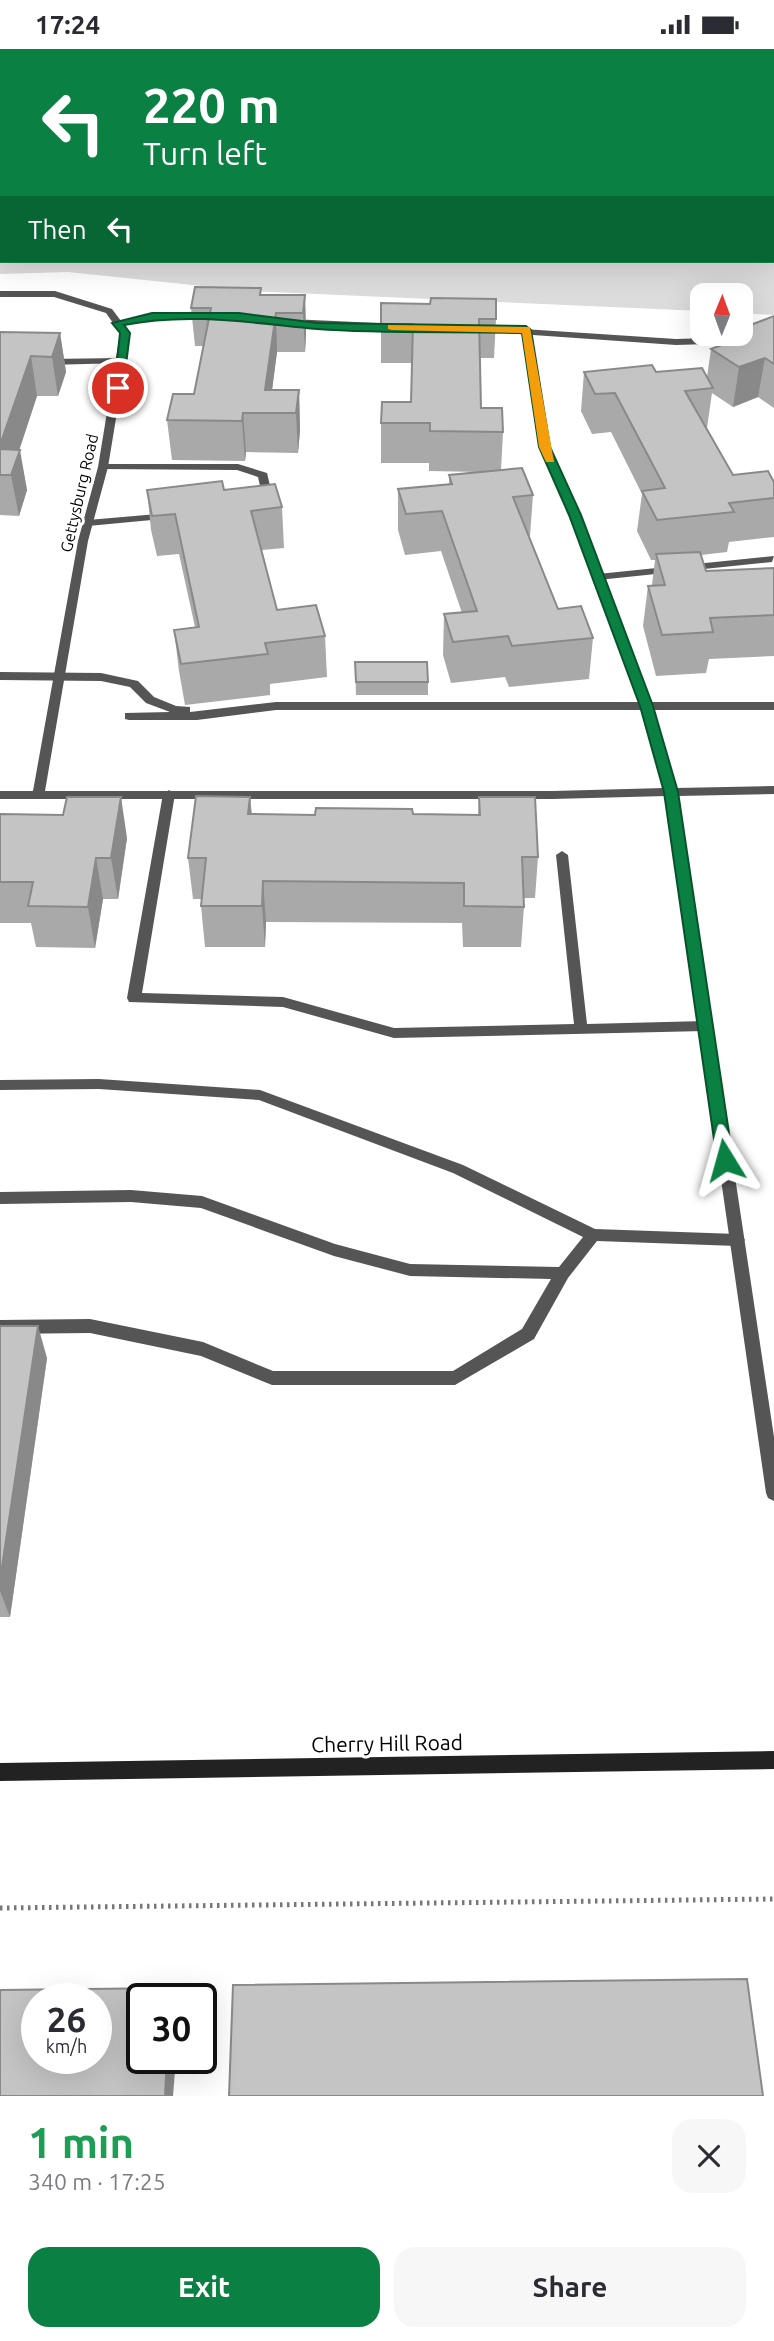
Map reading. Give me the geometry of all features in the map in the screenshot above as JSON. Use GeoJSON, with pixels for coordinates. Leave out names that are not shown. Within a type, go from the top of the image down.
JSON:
{"type":"FeatureCollection","features":[{"type":"Feature","properties":{"kind":"main road","name":"Cherry Hill Road"},"geometry":{"type":"LineString","coordinates":[[0,1772],[774,1760]]}},
{"type":"Feature","properties":{"kind":"street"},"geometry":{"type":"LineString","coordinates":[[0,294],[55,294],[109,311],[117,323],[152,316],[227,316]]}},
{"type":"Feature","properties":{"kind":"street"},"geometry":{"type":"LineString","coordinates":[[279,321],[318,326],[409,328]]}},
{"type":"Feature","properties":{"kind":"street","name":"Gettysburg Road"},"geometry":{"type":"LineString","coordinates":[[38,795],[88,523],[103,467],[122,361],[125,333],[117,323]]}},
{"type":"Feature","properties":{"kind":"street"},"geometry":{"type":"LineString","coordinates":[[461,328],[526,330],[676,342],[774,338]]}},
{"type":"Feature","properties":{"kind":"street"},"geometry":{"type":"LineString","coordinates":[[526,330],[545,447],[575,515],[646,706],[671,792],[774,1493]]}},
{"type":"Feature","properties":{"kind":"street"},"geometry":{"type":"LineString","coordinates":[[37,362],[122,361]]}},
{"type":"Feature","properties":{"kind":"street"},"geometry":{"type":"LineString","coordinates":[[103,467],[238,467],[263,475],[266,490],[258,503],[248,505]]}},
{"type":"Feature","properties":{"kind":"street"},"geometry":{"type":"LineString","coordinates":[[88,523],[177,515]]}},
{"type":"Feature","properties":{"kind":"street"},"geometry":{"type":"LineString","coordinates":[[598,577],[772,559]]}},
{"type":"Feature","properties":{"kind":"street"},"geometry":{"type":"LineString","coordinates":[[0,676],[101,677],[134,684],[150,700],[175,710],[233,711]]}},
{"type":"Feature","properties":{"kind":"street"},"geometry":{"type":"LineString","coordinates":[[129,716],[184,716],[276,706],[774,706]]}},
{"type":"Feature","properties":{"kind":"street"},"geometry":{"type":"LineString","coordinates":[[0,795],[774,790]]}},
{"type":"Feature","properties":{"kind":"street"},"geometry":{"type":"LineString","coordinates":[[169,795],[134,998],[283,1002],[394,1033],[705,1026]]}},
{"type":"Feature","properties":{"kind":"street"},"geometry":{"type":"LineString","coordinates":[[562,855],[581,1027]]}},
{"type":"Feature","properties":{"kind":"street"},"geometry":{"type":"LineString","coordinates":[[0,1085],[99,1084],[260,1095],[458,1169],[593,1235],[737,1240]]}},
{"type":"Feature","properties":{"kind":"street"},"geometry":{"type":"LineString","coordinates":[[0,1198],[131,1196],[202,1202],[334,1250],[410,1270],[564,1273]]}},
{"type":"Feature","properties":{"kind":"street"},"geometry":{"type":"LineString","coordinates":[[0,1327],[90,1327],[203,1349],[272,1378],[455,1378],[528,1334],[564,1273],[593,1235]]}},
{"type":"Feature","properties":{"kind":"path"},"geometry":{"type":"LineString","coordinates":[[0,1908],[774,1899]]}},
{"type":"Feature","properties":{"kind":"shaded area"},"geometry":{"type":"Polygon","coordinates":[[[0,263],[774,263],[774,315],[753,314],[753,283],[690,283],[690,310],[250,291],[68,272],[0,274],[0,263]]]}},
{"type":"Feature","properties":{"kind":"building"},"geometry":{"type":"Polygon","coordinates":[[[195,287],[261,288],[260,295],[305,295],[303,313],[276,313],[265,390],[299,390],[296,413],[243,413],[242,421],[167,420],[173,394],[194,394],[211,308],[191,308],[195,287]]]}},
{"type":"Feature","properties":{"kind":"building"},"geometry":{"type":"Polygon","coordinates":[[[431,298],[496,299],[496,319],[479,319],[481,408],[502,408],[503,432],[430,431],[430,423],[381,423],[382,402],[411,402],[413,324],[381,324],[381,303],[430,304],[431,298]]]}},
{"type":"Feature","properties":{"kind":"building"},"geometry":{"type":"Polygon","coordinates":[[[774,316],[774,364],[765,358],[739,367],[711,349],[752,347],[753,324],[774,316]]]}},
{"type":"Feature","properties":{"kind":"building"},"geometry":{"type":"Polygon","coordinates":[[[0,332],[60,333],[52,357],[31,356],[0,445],[0,332]]]}},
{"type":"Feature","properties":{"kind":"building"},"geometry":{"type":"Polygon","coordinates":[[[652,365],[656,372],[702,368],[713,388],[685,391],[733,475],[768,471],[774,482],[774,498],[729,503],[734,512],[657,520],[642,491],[665,488],[615,393],[595,394],[584,372],[652,365]]]}},
{"type":"Feature","properties":{"kind":"building"},"geometry":{"type":"Polygon","coordinates":[[[0,449],[20,450],[11,475],[0,475],[0,449]]]}},
{"type":"Feature","properties":{"kind":"building"},"geometry":{"type":"Polygon","coordinates":[[[522,468],[533,495],[513,497],[558,609],[581,606],[593,638],[512,646],[508,636],[453,642],[444,614],[477,611],[442,511],[406,514],[398,489],[452,484],[449,475],[522,468]]]}},
{"type":"Feature","properties":{"kind":"building"},"geometry":{"type":"Polygon","coordinates":[[[222,481],[224,490],[275,484],[282,507],[251,511],[277,610],[316,605],[325,636],[265,643],[268,654],[181,664],[174,630],[199,627],[175,514],[152,516],[147,490],[222,481]]]}},
{"type":"Feature","properties":{"kind":"building"},"geometry":{"type":"Polygon","coordinates":[[[700,552],[706,571],[774,568],[774,615],[710,618],[713,632],[662,635],[648,586],[665,585],[656,554],[700,552]]]}},
{"type":"Feature","properties":{"kind":"building"},"geometry":{"type":"Polygon","coordinates":[[[355,662],[427,662],[428,682],[356,682],[355,662]]]}},
{"type":"Feature","properties":{"kind":"building"},"geometry":{"type":"Polygon","coordinates":[[[196,796],[250,797],[248,814],[315,815],[316,808],[412,809],[413,814],[480,815],[479,797],[535,797],[538,857],[522,857],[524,907],[464,906],[464,883],[263,881],[262,906],[201,906],[206,858],[188,858],[196,796]]]}},
{"type":"Feature","properties":{"kind":"building"},"geometry":{"type":"Polygon","coordinates":[[[67,797],[121,797],[111,858],[96,858],[88,907],[28,906],[33,882],[0,882],[0,814],[63,815],[67,797]]]}},
{"type":"Feature","properties":{"kind":"building"},"geometry":{"type":"Polygon","coordinates":[[[0,1326],[38,1326],[0,1580],[0,1326]]]}},
{"type":"Feature","properties":{"kind":"building"},"geometry":{"type":"Polygon","coordinates":[[[747,1979],[763,2096],[229,2096],[233,1985],[747,1979]]]}},
{"type":"Feature","properties":{"kind":"building"},"geometry":{"type":"Polygon","coordinates":[[[112,1989],[126,1989],[126,2074],[166,2074],[165,2096],[0,2096],[0,1990],[21,1990],[21,2074],[112,2074],[112,1989]]]}},
{"type":"Feature","properties":{"kind":"slow traffic"},"geometry":{"type":"LineString","coordinates":[[392,327],[526,330],[545,447],[550,460]]}},
{"type":"Feature","properties":{"kind":"route"},"geometry":{"type":"LineString","coordinates":[[118,388],[125,333],[117,323],[152,316],[239,316],[318,326],[526,330],[545,447],[575,515],[646,706],[671,792],[725,1160]]}}]}
